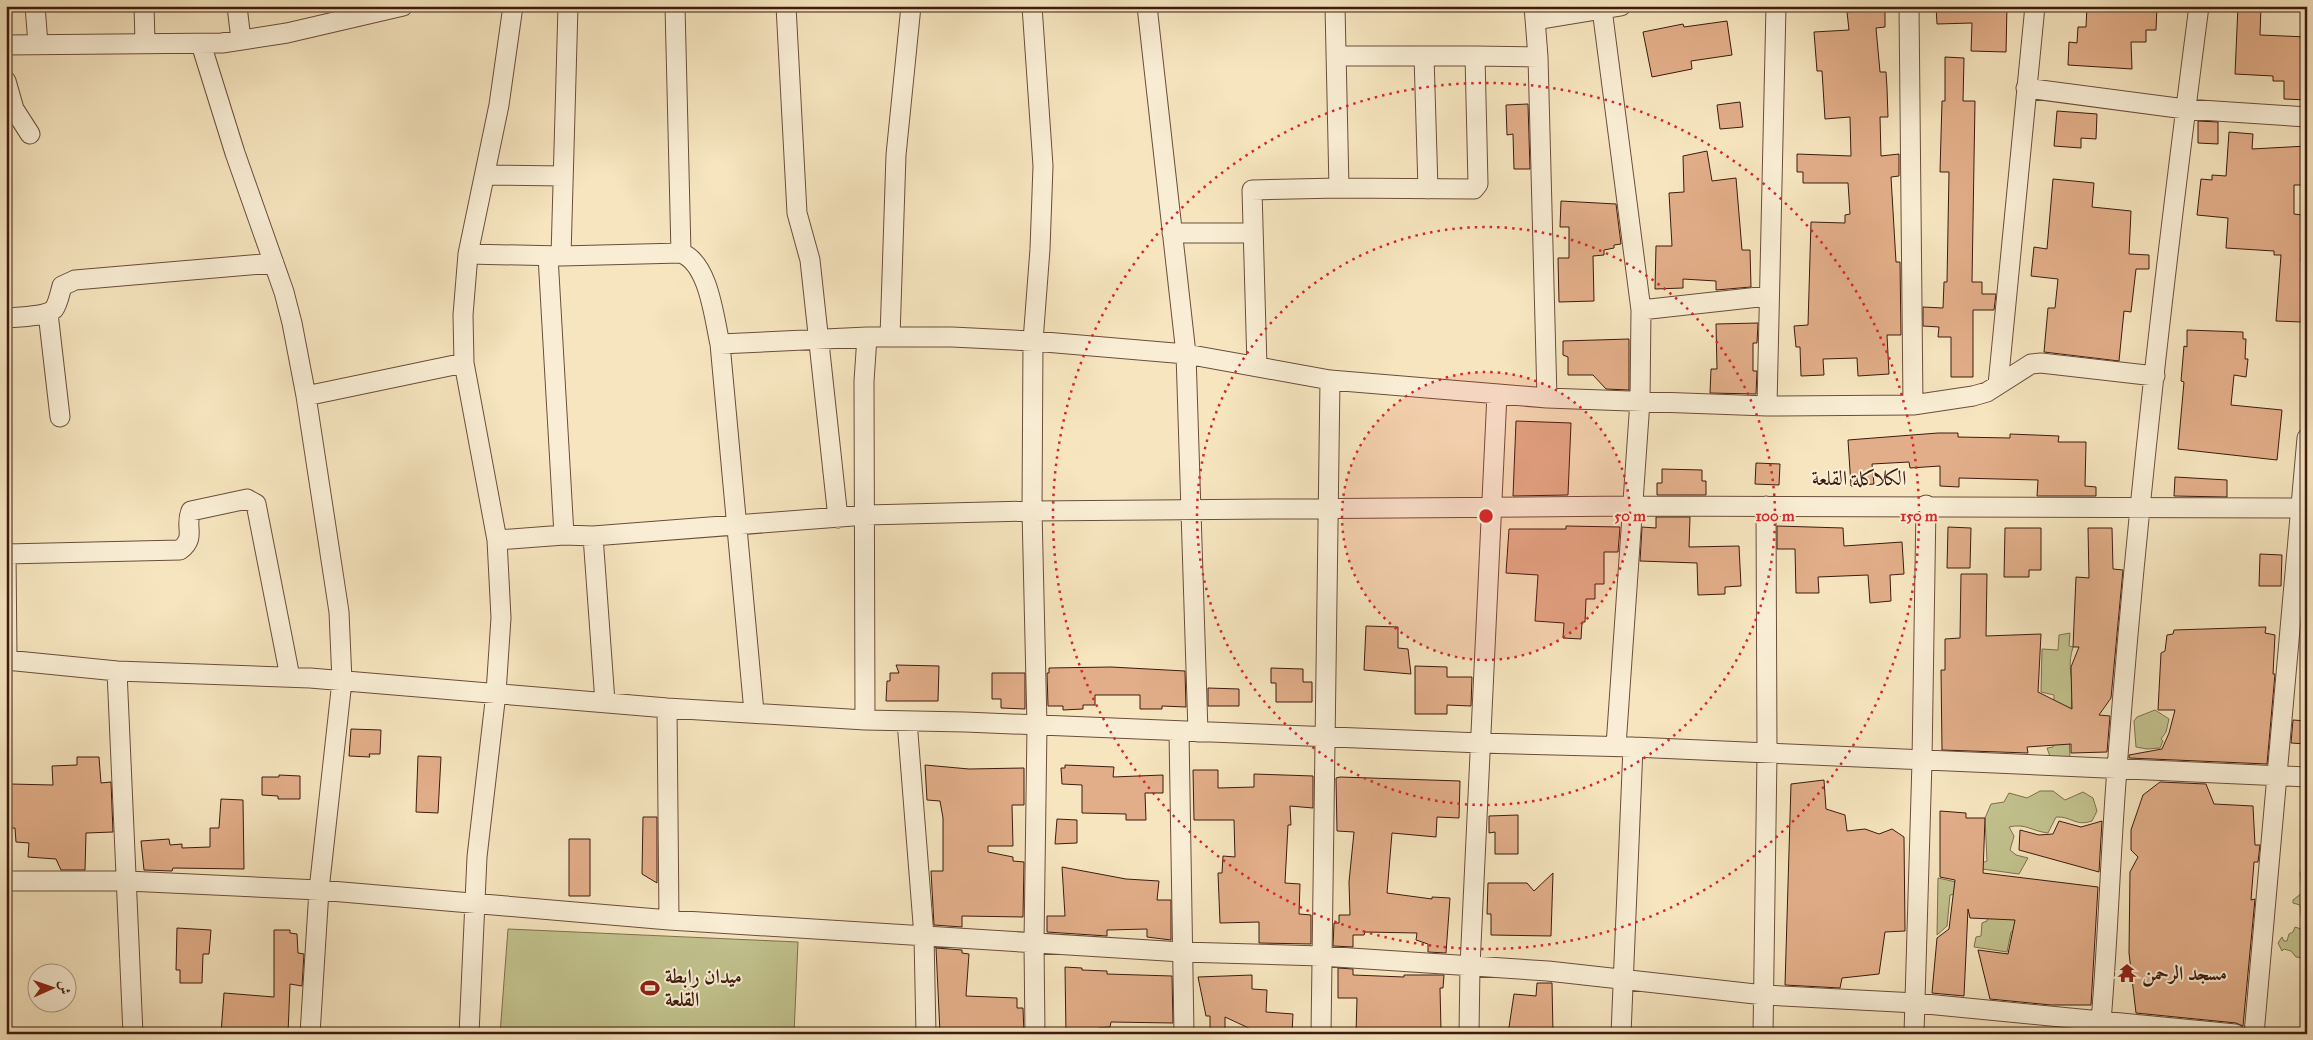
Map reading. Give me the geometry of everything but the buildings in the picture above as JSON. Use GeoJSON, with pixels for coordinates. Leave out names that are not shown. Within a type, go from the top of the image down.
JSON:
{"type":"FeatureCollection","features":[{"type":"Feature","properties":{"kind":"street"},"geometry":{"type":"LineString","coordinates":[[35,6],[38,44]]}},
{"type":"Feature","properties":{"kind":"street"},"geometry":{"type":"LineString","coordinates":[[144,6],[145,42]]}},
{"type":"Feature","properties":{"kind":"street"},"geometry":{"type":"LineString","coordinates":[[237,6],[241,40]]}},
{"type":"Feature","properties":{"kind":"street"},"geometry":{"type":"LineString","coordinates":[[6,45],[145,42],[201,44],[287,33],[403,6]]}},
{"type":"Feature","properties":{"kind":"street"},"geometry":{"type":"LineString","coordinates":[[469,1034],[477,857],[496,693],[501,618],[497,540],[464,363],[463,315],[468,254],[499,105],[513,6]]}},
{"type":"Feature","properties":{"kind":"street"},"geometry":{"type":"LineString","coordinates":[[564,535],[555,256],[564,176],[568,6]]}},
{"type":"Feature","properties":{"kind":"street"},"geometry":{"type":"LineString","coordinates":[[675,6],[681,253]]}},
{"type":"Feature","properties":{"kind":"street"},"geometry":{"type":"LineString","coordinates":[[786,6],[797,213],[810,260],[838,518]]}},
{"type":"Feature","properties":{"kind":"street"},"geometry":{"type":"LineString","coordinates":[[890,337],[896,155],[911,6]]}},
{"type":"Feature","properties":{"kind":"street"},"geometry":{"type":"LineString","coordinates":[[1032,6],[1044,166],[1033,341],[1032,511],[1036,726],[1035,1034]]}},
{"type":"Feature","properties":{"kind":"street"},"geometry":{"type":"LineString","coordinates":[[1147,6],[1186,354],[1198,732]]}},
{"type":"Feature","properties":{"kind":"street"},"geometry":{"type":"LineString","coordinates":[[1335,6],[1339,188]]}},
{"type":"Feature","properties":{"kind":"street"},"geometry":{"type":"LineString","coordinates":[[1547,398],[1538,57],[1535,13],[1621,6]]}},
{"type":"Feature","properties":{"kind":"street"},"geometry":{"type":"LineString","coordinates":[[1766,406],[1776,6]]}},
{"type":"Feature","properties":{"kind":"street"},"geometry":{"type":"LineString","coordinates":[[1909,6],[1913,405]]}},
{"type":"Feature","properties":{"kind":"street"},"geometry":{"type":"LineString","coordinates":[[1998,385],[2035,6]]}},
{"type":"Feature","properties":{"kind":"street"},"geometry":{"type":"LineString","coordinates":[[2101,1027],[2117,768],[2155,376],[2198,6]]}},
{"type":"Feature","properties":{"kind":"street"},"geometry":{"type":"LineString","coordinates":[[1602,9],[1641,310],[1640,401],[1632,506],[1624,746],[1621,1034]]}},
{"type":"Feature","properties":{"kind":"street"},"geometry":{"type":"LineString","coordinates":[[201,44],[235,153],[274,263],[290,315],[306,396],[339,612],[342,681],[319,890],[310,1034]]}},
{"type":"Feature","properties":{"kind":"street"},"geometry":{"type":"LineString","coordinates":[[1336,56],[1538,57]]}},
{"type":"Feature","properties":{"kind":"street"},"geometry":{"type":"LineString","coordinates":[[1424,56],[1428,188]]}},
{"type":"Feature","properties":{"kind":"street"},"geometry":{"type":"LineString","coordinates":[[1257,366],[1252,233],[1253,189],[1474,189],[1477,187],[1475,56]]}},
{"type":"Feature","properties":{"kind":"street"},"geometry":{"type":"LineString","coordinates":[[6,81],[14,109],[30,134]]}},
{"type":"Feature","properties":{"kind":"street"},"geometry":{"type":"LineString","coordinates":[[2026,88],[2186,109],[2307,117]]}},
{"type":"Feature","properties":{"kind":"street"},"geometry":{"type":"LineString","coordinates":[[485,175],[564,176]]}},
{"type":"Feature","properties":{"kind":"street"},"geometry":{"type":"LineString","coordinates":[[1172,233],[1252,233]]}},
{"type":"Feature","properties":{"kind":"street"},"geometry":{"type":"LineString","coordinates":[[468,254],[555,256],[681,253],[692,258],[701,272],[720,344],[754,712]]}},
{"type":"Feature","properties":{"kind":"street"},"geometry":{"type":"LineString","coordinates":[[6,318],[48,313],[55,307],[64,284],[74,280],[274,263]]}},
{"type":"Feature","properties":{"kind":"street"},"geometry":{"type":"LineString","coordinates":[[1641,310],[1768,296]]}},
{"type":"Feature","properties":{"kind":"street"},"geometry":{"type":"LineString","coordinates":[[48,313],[60,417]]}},
{"type":"Feature","properties":{"kind":"street"},"geometry":{"type":"LineString","coordinates":[[720,344],[867,337],[1033,341],[1186,354],[1330,380],[1547,398],[1766,406],[1913,405],[1973,396],[1998,385],[2031,364],[2040,363],[2155,376]]}},
{"type":"Feature","properties":{"kind":"street"},"geometry":{"type":"LineString","coordinates":[[865,720],[866,515],[864,380],[867,337]]}},
{"type":"Feature","properties":{"kind":"street"},"geometry":{"type":"LineString","coordinates":[[306,396],[464,363]]}},
{"type":"Feature","properties":{"kind":"street"},"geometry":{"type":"LineString","coordinates":[[1322,1034],[1321,956],[1330,380]]}},
{"type":"Feature","properties":{"kind":"street"},"geometry":{"type":"LineString","coordinates":[[1469,1034],[1470,966],[1497,394]]}},
{"type":"Feature","properties":{"kind":"street"},"geometry":{"type":"LineString","coordinates":[[2254,1034],[2276,775],[2303,508],[2307,438]]}},
{"type":"Feature","properties":{"kind":"street"},"geometry":{"type":"LineString","coordinates":[[290,677],[256,504],[253,501],[247,499],[191,511],[189,516],[190,536],[188,544],[180,550],[6,552],[7,660],[117,671],[290,677],[667,708],[865,720],[1481,743],[1624,746],[1922,761],[2276,775],[2307,778]]}},
{"type":"Feature","properties":{"kind":"street"},"geometry":{"type":"LineString","coordinates":[[497,540],[564,535],[593,536],[866,515],[1032,511],[1327,507],[1926,505],[2303,508]]}},
{"type":"Feature","properties":{"kind":"street"},"geometry":{"type":"LineString","coordinates":[[1914,1034],[1922,761],[1926,505]]}},
{"type":"Feature","properties":{"kind":"street"},"geometry":{"type":"LineString","coordinates":[[1763,1034],[1766,506]]}},
{"type":"Feature","properties":{"kind":"street"},"geometry":{"type":"LineString","coordinates":[[593,536],[605,702]]}},
{"type":"Feature","properties":{"kind":"street"},"geometry":{"type":"LineString","coordinates":[[117,671],[133,1034]]}},
{"type":"Feature","properties":{"kind":"street"},"geometry":{"type":"LineString","coordinates":[[667,708],[669,920]]}},
{"type":"Feature","properties":{"kind":"street"},"geometry":{"type":"LineString","coordinates":[[907,721],[924,936],[926,1034]]}},
{"type":"Feature","properties":{"kind":"street"},"geometry":{"type":"LineString","coordinates":[[1179,732],[1184,1034]]}},
{"type":"Feature","properties":{"kind":"street"},"geometry":{"type":"LineString","coordinates":[[6,881],[127,881],[319,890],[474,905],[669,920],[794,926],[1182,952],[1321,956],[1548,971],[1764,995],[1916,1003],[2101,1027],[2235,1034]]}},
{"type":"Feature","properties":{"kind":"green space"},"geometry":{"type":"Polygon","coordinates":[[[2070,633],[2069,646],[2073,647],[2070,663],[2072,686],[2070,758],[2051,759],[2047,748],[2053,747],[2054,695],[2041,692],[2042,649],[2058,650],[2059,635],[2070,633]]]}},
{"type":"Feature","properties":{"kind":"green space"},"geometry":{"type":"Polygon","coordinates":[[[2155,710],[2169,719],[2166,732],[2161,739],[2163,741],[2160,748],[2147,749],[2136,747],[2134,721],[2137,717],[2155,710]]]}},
{"type":"Feature","properties":{"kind":"green space"},"geometry":{"type":"Polygon","coordinates":[[[2040,791],[2053,791],[2065,800],[2083,792],[2093,798],[2097,811],[2092,821],[2086,823],[2056,817],[2048,833],[2024,827],[2009,827],[2014,836],[2010,850],[2016,855],[2028,858],[2019,874],[1982,869],[1982,863],[1987,861],[1985,818],[1991,804],[2004,802],[2009,793],[2027,798],[2040,791]]]}},
{"type":"Feature","properties":{"kind":"green space"},"geometry":{"type":"Polygon","coordinates":[[[2307,870],[2307,913],[2301,916],[2300,905],[2293,903],[2293,900],[2302,893],[2300,872],[2307,870]]]}},
{"type":"Feature","properties":{"kind":"green space"},"geometry":{"type":"Polygon","coordinates":[[[1938,878],[1956,882],[1956,894],[1950,895],[1947,926],[1937,935],[1938,878]]]}},
{"type":"Feature","properties":{"kind":"green space"},"geometry":{"type":"Polygon","coordinates":[[[2028,914],[2011,932],[2007,952],[1974,947],[1976,937],[1981,936],[1982,923],[1987,921],[1988,916],[2028,914]]]}},
{"type":"Feature","properties":{"kind":"green space"},"geometry":{"type":"Polygon","coordinates":[[[2295,927],[2307,931],[2307,955],[2304,958],[2296,957],[2291,951],[2284,949],[2282,951],[2278,943],[2282,937],[2284,941],[2287,941],[2289,934],[2293,932],[2295,927]]]}},
{"type":"Feature","properties":{"kind":"green space","name":"ميدان رابطة القلعة"},"geometry":{"type":"Polygon","coordinates":[[[508,929],[798,942],[794,1034],[500,1034],[508,929]]]}},
{"type":"Feature","properties":{"kind":"place","name":"مسجد الرحمن"},"geometry":{"type":"Point","coordinates":[2127,973]}},
{"type":"Feature","properties":{"kind":"place","name":"ميدان رابطة القلعة"},"geometry":{"type":"Point","coordinates":[650,988]}},
{"type":"Feature","properties":{"kind":"district","name":"الكلاكلة القلعة"},"geometry":{"type":"Point","coordinates":[1859,478]}}]}
